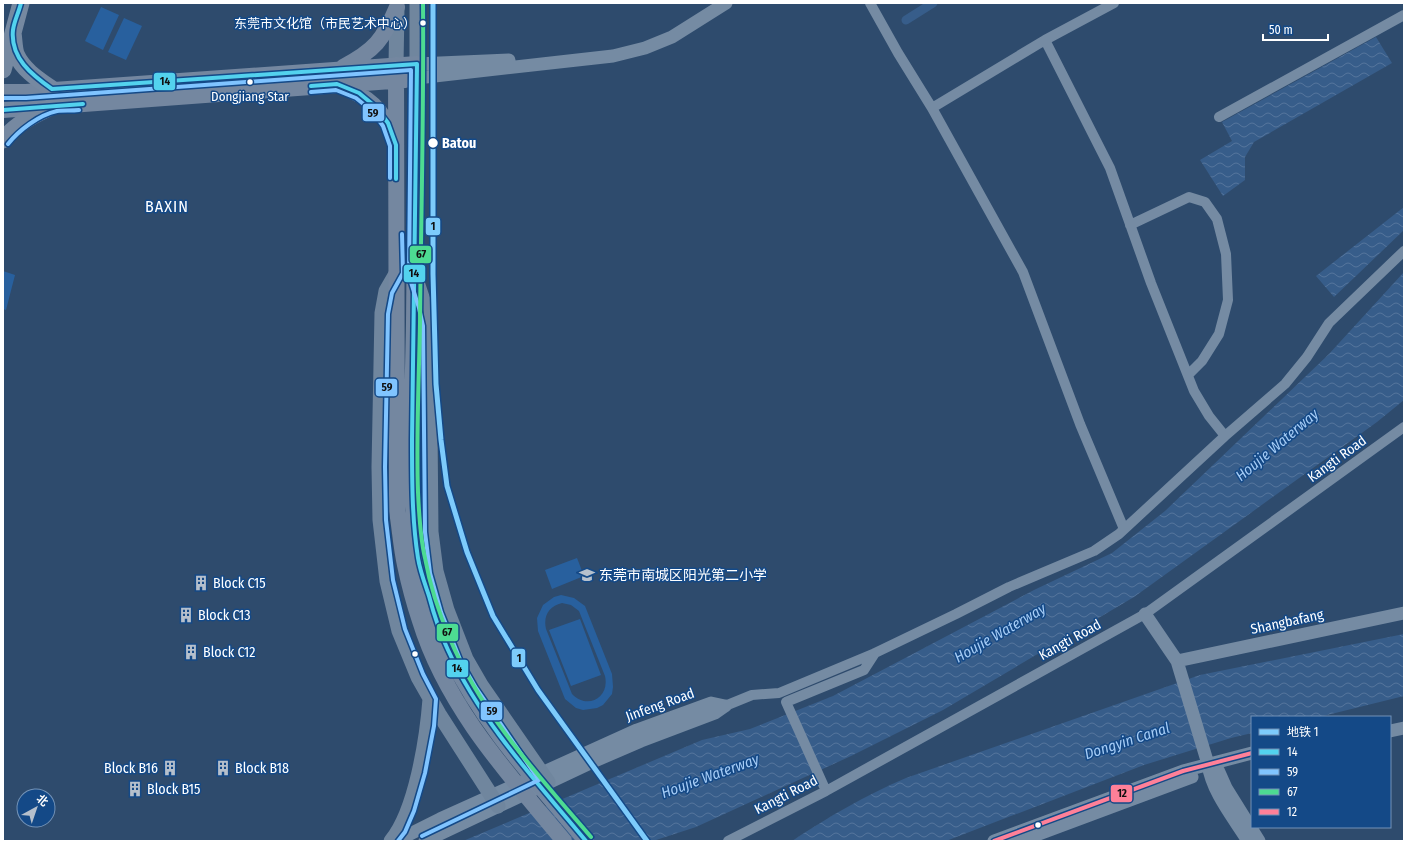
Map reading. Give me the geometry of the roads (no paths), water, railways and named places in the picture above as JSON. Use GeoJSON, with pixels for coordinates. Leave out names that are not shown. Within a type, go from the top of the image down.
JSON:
{"type":"FeatureCollection","features":[{"type":"Feature","properties":{"kind":"highway"},"geometry":{"type":"LineString","coordinates":[[3,70],[21,3]]}},
{"type":"Feature","properties":{"kind":"highway"},"geometry":{"type":"LineString","coordinates":[[13,33],[16,54],[24,67],[37,79],[52,89]]}},
{"type":"Feature","properties":{"kind":"highway"},"geometry":{"type":"LineString","coordinates":[[3,140],[10,131],[28,119],[53,106]]}},
{"type":"Feature","properties":{"kind":"main road"},"geometry":{"type":"LineString","coordinates":[[417,3],[415,275],[411,458],[413,507],[412,563],[420,622],[436,663],[453,696],[475,731],[502,767],[564,841]]}},
{"type":"Feature","properties":{"kind":"main road"},"geometry":{"type":"LineString","coordinates":[[397,5],[397,511],[412,563],[450,655],[466,686],[488,721],[515,756],[586,841]]}},
{"type":"Feature","properties":{"kind":"main road"},"geometry":{"type":"LineString","coordinates":[[3,110],[338,77],[376,44],[388,29],[397,5]]}},
{"type":"Feature","properties":{"kind":"main road"},"geometry":{"type":"LineString","coordinates":[[3,92],[338,77],[417,71]]}},
{"type":"Feature","properties":{"kind":"main road"},"geometry":{"type":"LineString","coordinates":[[338,77],[376,107],[388,123],[396,145]]}},
{"type":"Feature","properties":{"kind":"main road"},"geometry":{"type":"LineString","coordinates":[[397,272],[386,291],[382,313],[380,520],[387,581],[399,631],[418,677],[495,801]]}},
{"type":"Feature","properties":{"kind":"main road"},"geometry":{"type":"LineString","coordinates":[[415,275],[425,306],[429,325],[431,532],[436,571],[447,610],[466,659],[481,685],[544,778]]}},
{"type":"Feature","properties":{"kind":"main road"},"geometry":{"type":"LineString","coordinates":[[391,841],[400,829],[408,809],[419,770],[428,725],[430,698]]}},
{"type":"Feature","properties":{"kind":"street"},"geometry":{"type":"LineString","coordinates":[[417,71],[613,56],[645,48],[672,37],[726,3]]}},
{"type":"Feature","properties":{"kind":"street"},"geometry":{"type":"LineString","coordinates":[[870,3],[898,53],[932,108],[1023,272],[1080,424],[1124,529]]}},
{"type":"Feature","properties":{"kind":"street"},"geometry":{"type":"LineString","coordinates":[[932,108],[1045,40],[1114,3]]}},
{"type":"Feature","properties":{"kind":"street"},"geometry":{"type":"LineString","coordinates":[[1219,117],[1404,15]]}},
{"type":"Feature","properties":{"kind":"street"},"geometry":{"type":"LineString","coordinates":[[1045,40],[1110,168],[1151,283],[1194,391],[1209,416],[1225,436]]}},
{"type":"Feature","properties":{"kind":"street"},"geometry":{"type":"LineString","coordinates":[[1130,225],[1189,197],[1205,202],[1217,219],[1226,254],[1228,300],[1219,334],[1202,361],[1188,375]]}},
{"type":"Feature","properties":{"kind":"street"},"geometry":{"type":"LineString","coordinates":[[725,706],[752,695],[779,693],[875,653],[1009,587],[1094,551],[1124,529],[1225,436],[1285,384],[1307,357],[1330,324],[1404,251]]}},
{"type":"Feature","properties":{"kind":"street","name":"Kangti Road"},"geometry":{"type":"LineString","coordinates":[[728,841],[826,791],[1145,614],[1368,455],[1404,427]]}},
{"type":"Feature","properties":{"kind":"street","name":"Shangbafang"},"geometry":{"type":"LineString","coordinates":[[1177,661],[1404,613]]}},
{"type":"Feature","properties":{"kind":"street"},"geometry":{"type":"LineString","coordinates":[[1145,614],[1177,661],[1212,768],[1217,792],[1248,841]]}},
{"type":"Feature","properties":{"kind":"street"},"geometry":{"type":"LineString","coordinates":[[826,791],[786,702],[864,670],[875,653]]}},
{"type":"Feature","properties":{"kind":"street","name":"Jinfeng Road"},"geometry":{"type":"LineString","coordinates":[[396,841],[495,801],[544,778],[715,713],[725,706]]}},
{"type":"Feature","properties":{"kind":"street"},"geometry":{"type":"LineString","coordinates":[[1391,724],[1404,721]]}},
{"type":"Feature","properties":{"kind":"street"},"geometry":{"type":"LineString","coordinates":[[1391,731],[1404,728]]}},
{"type":"Feature","properties":{"kind":"street"},"geometry":{"type":"LineString","coordinates":[[1020,841],[1251,753]]}},
{"type":"Feature","properties":{"kind":"street"},"geometry":{"type":"LineString","coordinates":[[994,841],[1183,771],[1251,761]]}},
{"type":"Feature","properties":{"kind":"street"},"geometry":{"type":"LineString","coordinates":[[1212,768],[1259,841]]}},
{"type":"Feature","properties":{"kind":"street","name":"Jinfeng Road"},"geometry":{"type":"LineString","coordinates":[[425,841],[495,801]]}},
{"type":"Feature","properties":{"kind":"water"},"geometry":{"type":"Polygon","coordinates":[[[1376,37],[1392,63],[1254,142],[1245,157],[1245,180],[1223,196],[1200,160],[1232,141],[1222,122],[1376,37]]]}},
{"type":"Feature","properties":{"kind":"water"},"geometry":{"type":"Polygon","coordinates":[[[1404,207],[1404,230],[1334,297],[1316,276],[1404,207]]]}},
{"type":"Feature","properties":{"kind":"water","name":"Houjie Waterway"},"geometry":{"type":"Polygon","coordinates":[[[1404,272],[1404,400],[1377,422],[1134,597],[943,710],[851,756],[696,827],[653,841],[463,841],[702,740],[750,729],[833,696],[1034,590],[1112,553],[1165,511],[1329,354],[1404,272]]]}},
{"type":"Feature","properties":{"kind":"water","name":"Dongyin Canal"},"geometry":{"type":"Polygon","coordinates":[[[1404,634],[1404,696],[1323,716],[1251,716],[1251,733],[1144,765],[946,841],[792,841],[848,807],[906,778],[1200,675],[1404,634]]]}},
{"type":"Feature","properties":{"kind":"waterway"},"geometry":{"type":"LineString","coordinates":[[906,20],[933,3]]}},
{"type":"Feature","properties":{"kind":"metro line","name":"1"},"geometry":{"type":"LineString","coordinates":[[433,3],[433,274],[436,384],[447,486],[467,552],[493,616],[538,690],[647,841]]}},
{"type":"Feature","properties":{"kind":"place","name":"东莞市文化馆（市民艺术中心）"},"geometry":{"type":"Point","coordinates":[423,23]}},
{"type":"Feature","properties":{"kind":"place","name":"Dongjiang Star"},"geometry":{"type":"Point","coordinates":[250,82]}},
{"type":"Feature","properties":{"kind":"place","name":"Batou"},"geometry":{"type":"Point","coordinates":[433,143]}},
{"type":"Feature","properties":{"kind":"place","name":"东莞市南城区阳光第二小学"},"geometry":{"type":"Point","coordinates":[587,575]}},
{"type":"Feature","properties":{"kind":"place","name":"Block C15"},"geometry":{"type":"Point","coordinates":[201,583]}},
{"type":"Feature","properties":{"kind":"place","name":"Block C13"},"geometry":{"type":"Point","coordinates":[186,615]}},
{"type":"Feature","properties":{"kind":"place","name":"Block C12"},"geometry":{"type":"Point","coordinates":[191,652]}},
{"type":"Feature","properties":{"kind":"place","name":"Block B16"},"geometry":{"type":"Point","coordinates":[170,768]}},
{"type":"Feature","properties":{"kind":"place","name":"Block B18"},"geometry":{"type":"Point","coordinates":[223,768]}},
{"type":"Feature","properties":{"kind":"place","name":"Block B15"},"geometry":{"type":"Point","coordinates":[135,789]}},
{"type":"Feature","properties":{"kind":"district","name":"BAXIN"},"geometry":{"type":"Point","coordinates":[167,206]}}]}
